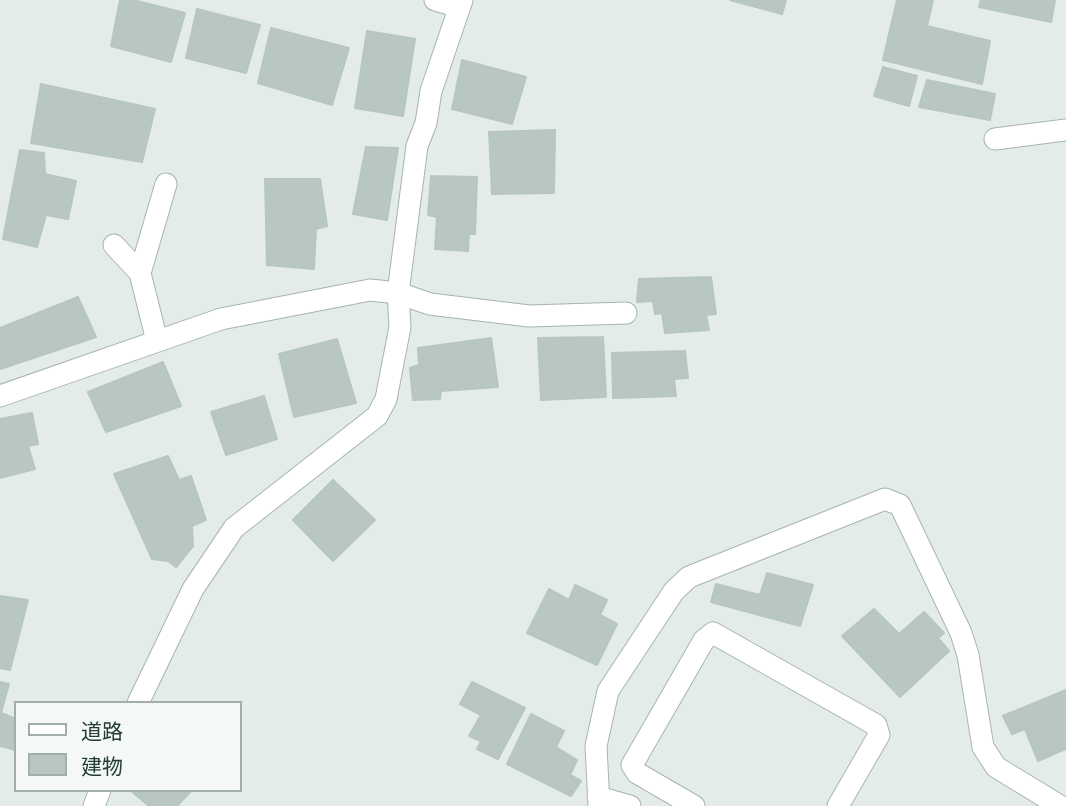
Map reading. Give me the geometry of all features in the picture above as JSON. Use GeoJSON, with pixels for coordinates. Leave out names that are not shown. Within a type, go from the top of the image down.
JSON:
{"type":"FeatureCollection","features":[{"type":"Feature","properties":{"kind":"street"},"geometry":{"type":"LineString","coordinates":[[139,701],[193,589],[234,528],[377,416],[386,399],[400,327],[398,293],[418,146],[460,4],[435,0]]}},
{"type":"Feature","properties":{"kind":"street"},"geometry":{"type":"LineString","coordinates":[[995,139],[1066,130]]}},
{"type":"Feature","properties":{"kind":"street"},"geometry":{"type":"LineString","coordinates":[[140,273],[166,184]]}},
{"type":"Feature","properties":{"kind":"street"},"geometry":{"type":"LineString","coordinates":[[114,245],[140,273],[157,341]]}},
{"type":"Feature","properties":{"kind":"street"},"geometry":{"type":"LineString","coordinates":[[0,396],[221,318],[370,290],[398,293],[430,304],[529,316],[626,313]]}},
{"type":"Feature","properties":{"kind":"street"},"geometry":{"type":"LineString","coordinates":[[631,806],[598,802],[596,746],[608,691],[674,591],[689,577],[885,499],[900,505],[961,633],[968,654],[983,747],[996,767],[1060,806]]}},
{"type":"Feature","properties":{"kind":"street"},"geometry":{"type":"LineString","coordinates":[[694,806],[637,773],[632,765],[704,640],[713,633],[876,725],[879,735],[838,806]]}},
{"type":"Feature","properties":{"kind":"building"},"geometry":{"type":"Polygon","coordinates":[[[120,0],[133,0],[185,13],[171,62],[111,46],[120,0]]]}},
{"type":"Feature","properties":{"kind":"building"},"geometry":{"type":"Polygon","coordinates":[[[730,0],[786,0],[782,14],[730,0]]]}},
{"type":"Feature","properties":{"kind":"building"},"geometry":{"type":"Polygon","coordinates":[[[897,0],[933,0],[927,26],[990,41],[982,84],[883,60],[897,0]]]}},
{"type":"Feature","properties":{"kind":"building"},"geometry":{"type":"Polygon","coordinates":[[[981,0],[1055,0],[1051,22],[979,7],[981,0]]]}},
{"type":"Feature","properties":{"kind":"building"},"geometry":{"type":"Polygon","coordinates":[[[197,9],[260,25],[246,73],[186,58],[197,9]]]}},
{"type":"Feature","properties":{"kind":"building"},"geometry":{"type":"Polygon","coordinates":[[[271,28],[349,48],[332,105],[258,83],[271,28]]]}},
{"type":"Feature","properties":{"kind":"building"},"geometry":{"type":"Polygon","coordinates":[[[367,31],[415,39],[403,116],[355,108],[367,31]]]}},
{"type":"Feature","properties":{"kind":"building"},"geometry":{"type":"Polygon","coordinates":[[[462,60],[526,77],[512,124],[452,109],[462,60]]]}},
{"type":"Feature","properties":{"kind":"building"},"geometry":{"type":"Polygon","coordinates":[[[883,67],[917,76],[909,106],[874,96],[883,67]]]}},
{"type":"Feature","properties":{"kind":"building"},"geometry":{"type":"Polygon","coordinates":[[[927,80],[995,94],[990,120],[919,107],[927,80]]]}},
{"type":"Feature","properties":{"kind":"building"},"geometry":{"type":"Polygon","coordinates":[[[41,84],[155,109],[142,162],[31,143],[41,84]]]}},
{"type":"Feature","properties":{"kind":"building"},"geometry":{"type":"Polygon","coordinates":[[[555,130],[554,193],[492,194],[489,132],[555,130]]]}},
{"type":"Feature","properties":{"kind":"building"},"geometry":{"type":"Polygon","coordinates":[[[366,147],[398,148],[387,220],[353,214],[366,147]]]}},
{"type":"Feature","properties":{"kind":"building"},"geometry":{"type":"Polygon","coordinates":[[[20,150],[44,153],[45,174],[76,181],[68,219],[46,215],[37,247],[3,239],[20,150]]]}},
{"type":"Feature","properties":{"kind":"building"},"geometry":{"type":"Polygon","coordinates":[[[431,176],[477,177],[475,234],[469,234],[468,251],[435,249],[437,217],[428,215],[431,176]]]}},
{"type":"Feature","properties":{"kind":"building"},"geometry":{"type":"Polygon","coordinates":[[[265,179],[320,179],[327,226],[316,229],[314,269],[267,265],[265,179]]]}},
{"type":"Feature","properties":{"kind":"building"},"geometry":{"type":"Polygon","coordinates":[[[711,277],[716,314],[706,315],[709,330],[665,333],[662,313],[655,314],[653,301],[637,302],[639,279],[711,277]]]}},
{"type":"Feature","properties":{"kind":"building"},"geometry":{"type":"Polygon","coordinates":[[[78,297],[96,337],[0,369],[0,328],[78,297]]]}},
{"type":"Feature","properties":{"kind":"building"},"geometry":{"type":"Polygon","coordinates":[[[603,337],[606,397],[541,400],[538,338],[603,337]]]}},
{"type":"Feature","properties":{"kind":"building"},"geometry":{"type":"Polygon","coordinates":[[[491,338],[498,387],[441,391],[440,399],[413,400],[410,368],[419,365],[418,348],[491,338]]]}},
{"type":"Feature","properties":{"kind":"building"},"geometry":{"type":"Polygon","coordinates":[[[337,339],[356,403],[294,417],[279,354],[337,339]]]}},
{"type":"Feature","properties":{"kind":"building"},"geometry":{"type":"Polygon","coordinates":[[[685,351],[688,378],[674,379],[676,396],[613,398],[612,353],[685,351]]]}},
{"type":"Feature","properties":{"kind":"building"},"geometry":{"type":"Polygon","coordinates":[[[163,362],[181,406],[106,432],[88,392],[163,362]]]}},
{"type":"Feature","properties":{"kind":"building"},"geometry":{"type":"Polygon","coordinates":[[[264,396],[277,439],[226,455],[211,412],[264,396]]]}},
{"type":"Feature","properties":{"kind":"building"},"geometry":{"type":"Polygon","coordinates":[[[32,413],[38,444],[28,446],[35,469],[0,478],[0,419],[32,413]]]}},
{"type":"Feature","properties":{"kind":"building"},"geometry":{"type":"Polygon","coordinates":[[[168,456],[179,480],[191,476],[206,520],[192,526],[193,546],[176,567],[168,561],[152,559],[114,474],[168,456]]]}},
{"type":"Feature","properties":{"kind":"building"},"geometry":{"type":"Polygon","coordinates":[[[333,480],[375,520],[333,561],[293,520],[333,480]]]}},
{"type":"Feature","properties":{"kind":"building"},"geometry":{"type":"Polygon","coordinates":[[[767,573],[813,585],[800,626],[711,602],[716,584],[760,595],[767,573]]]}},
{"type":"Feature","properties":{"kind":"building"},"geometry":{"type":"Polygon","coordinates":[[[575,585],[607,600],[600,615],[617,624],[597,665],[527,633],[549,589],[569,600],[575,585]]]}},
{"type":"Feature","properties":{"kind":"building"},"geometry":{"type":"Polygon","coordinates":[[[0,596],[28,600],[10,670],[0,668],[0,596]]]}},
{"type":"Feature","properties":{"kind":"building"},"geometry":{"type":"Polygon","coordinates":[[[874,609],[899,634],[924,612],[944,633],[938,638],[949,651],[900,697],[842,636],[874,609]]]}},
{"type":"Feature","properties":{"kind":"building"},"geometry":{"type":"Polygon","coordinates":[[[0,682],[9,684],[1,713],[14,718],[14,750],[0,746],[0,682]]]}},
{"type":"Feature","properties":{"kind":"building"},"geometry":{"type":"Polygon","coordinates":[[[472,682],[525,708],[498,759],[477,749],[481,741],[469,736],[481,715],[460,704],[472,682]]]}},
{"type":"Feature","properties":{"kind":"building"},"geometry":{"type":"Polygon","coordinates":[[[1066,690],[1066,749],[1038,761],[1025,729],[1012,734],[1003,716],[1066,690]]]}},
{"type":"Feature","properties":{"kind":"building"},"geometry":{"type":"Polygon","coordinates":[[[531,714],[564,731],[556,747],[577,760],[570,775],[581,781],[571,796],[507,764],[531,714]]]}},
{"type":"Feature","properties":{"kind":"building"},"geometry":{"type":"Polygon","coordinates":[[[132,792],[190,792],[177,806],[149,806],[132,792]]]}}]}
